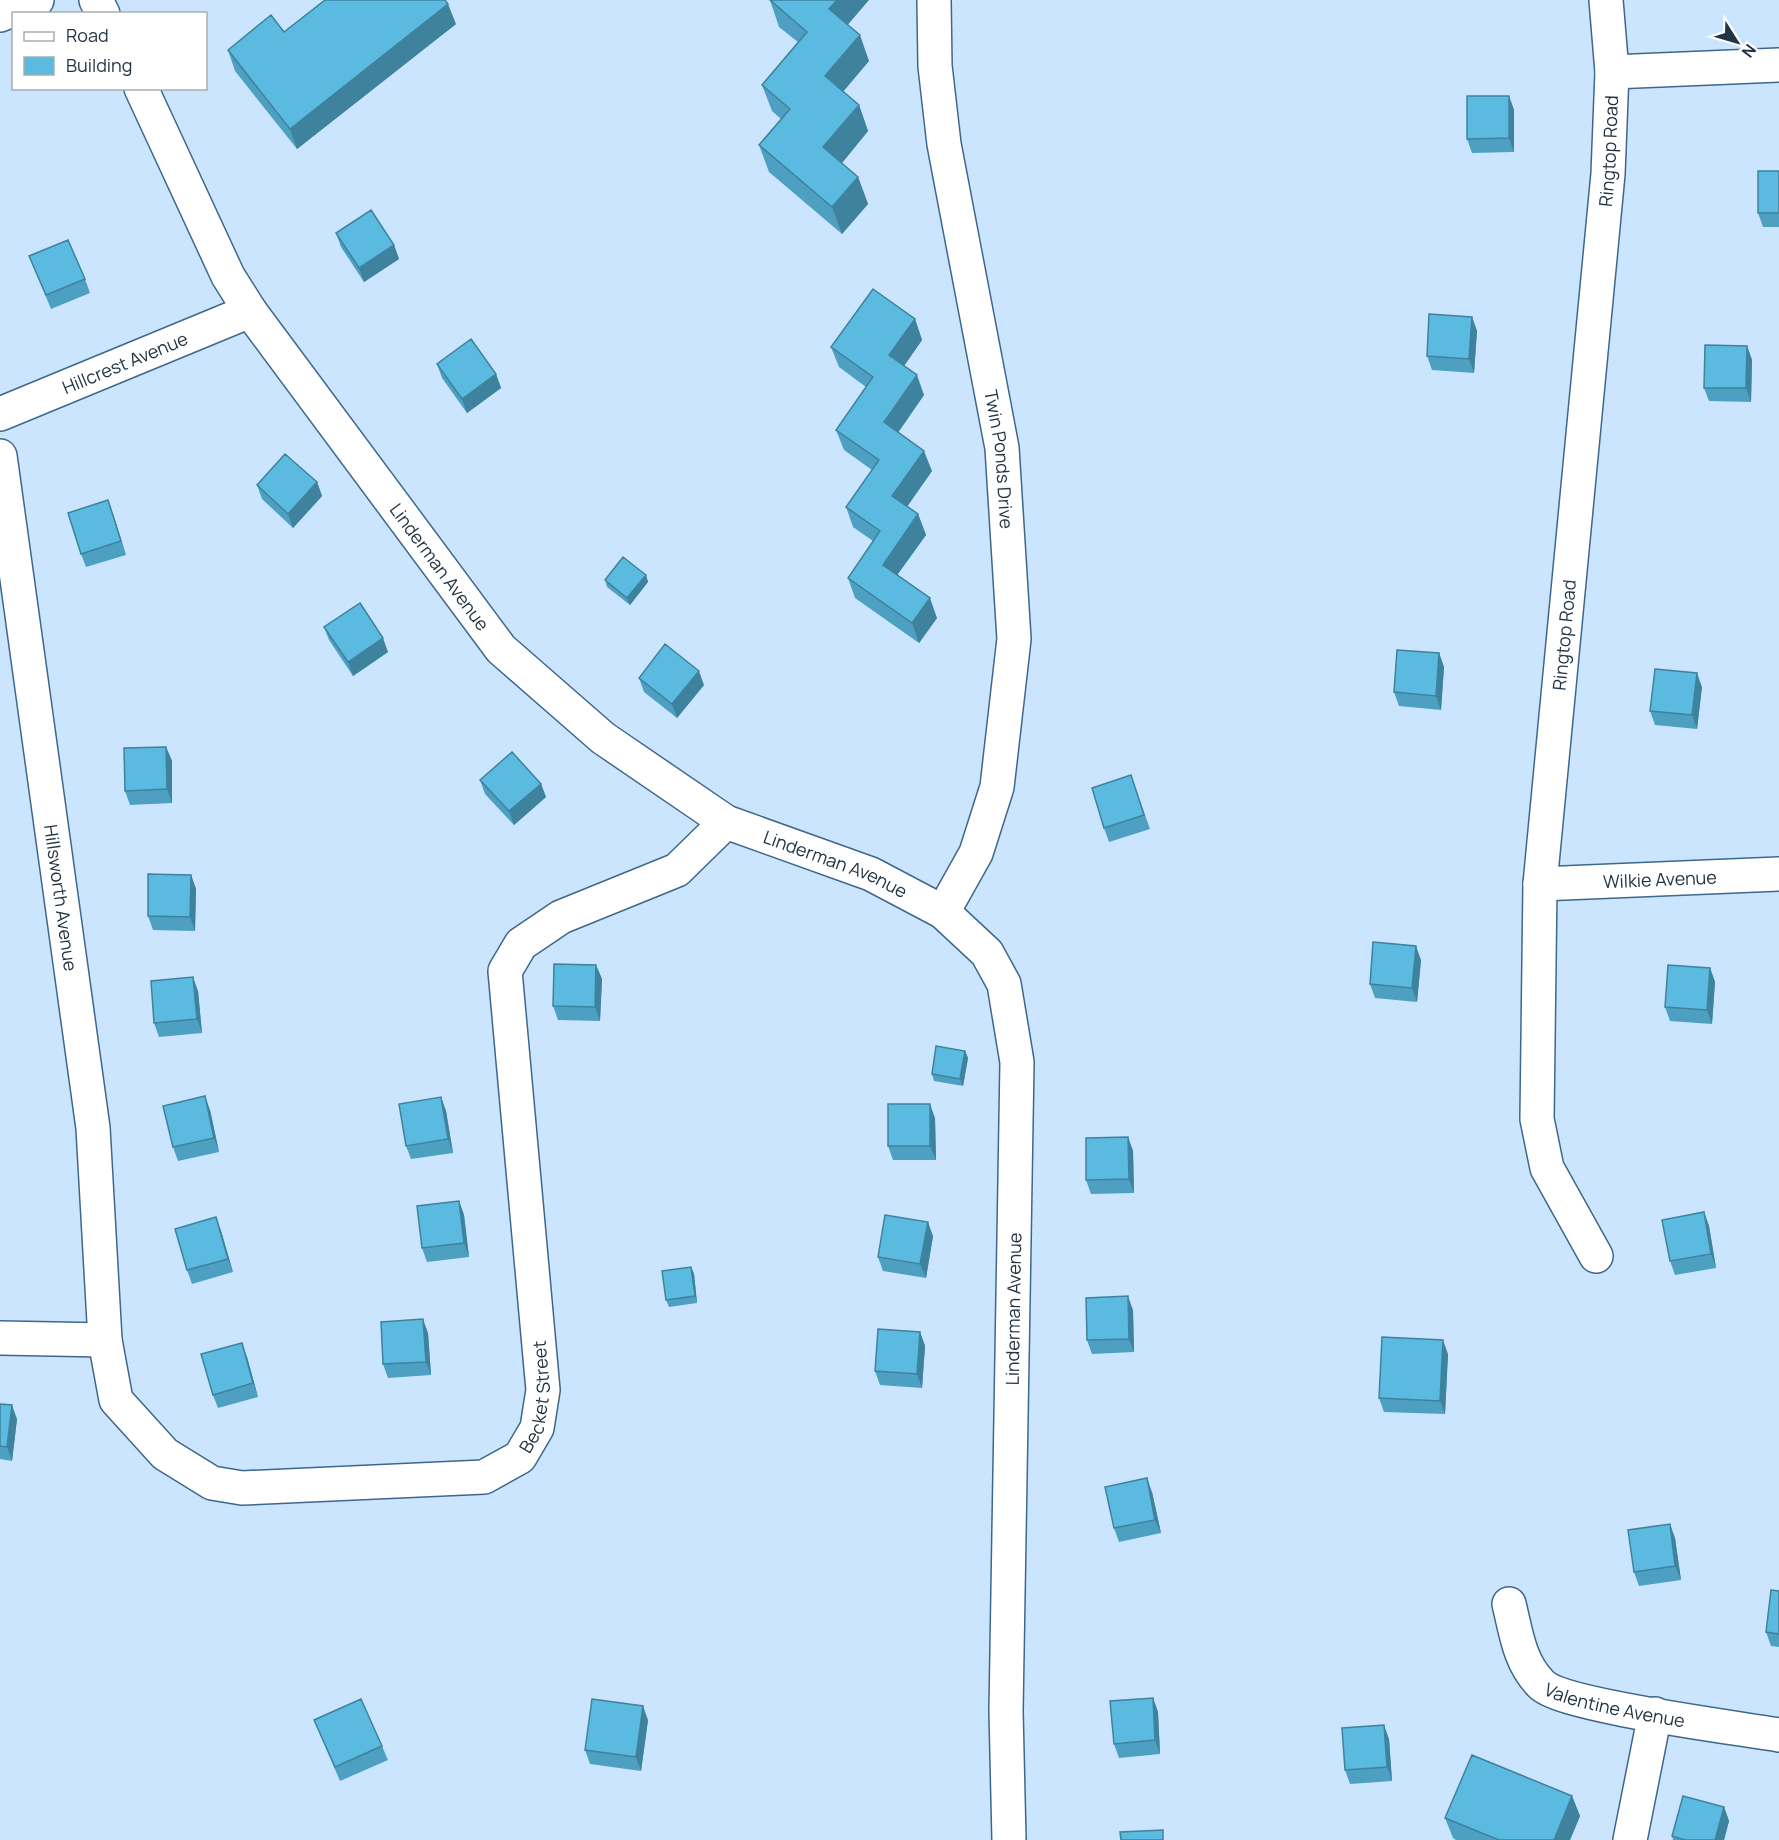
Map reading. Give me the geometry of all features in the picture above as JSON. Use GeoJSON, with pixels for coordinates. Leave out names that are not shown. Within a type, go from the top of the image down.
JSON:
{"type":"FeatureCollection","features":[{"type":"Feature","properties":{"kind":"street"},"geometry":{"type":"LineString","coordinates":[[0,15],[37,0]]}},
{"type":"Feature","properties":{"kind":"street","name":"Twin Ponds Drive"},"geometry":{"type":"LineString","coordinates":[[934,0],[934,66],[944,144],[1002,448],[1014,639],[997,787],[976,853],[943,912]]}},
{"type":"Feature","properties":{"kind":"street","name":"Ringtop Road"},"geometry":{"type":"LineString","coordinates":[[1596,1256],[1547,1168],[1537,1119],[1540,884],[1608,174],[1612,72],[1606,0]]}},
{"type":"Feature","properties":{"kind":"street"},"geometry":{"type":"LineString","coordinates":[[1612,72],[1779,65]]}},
{"type":"Feature","properties":{"kind":"street","name":"Linderman Avenue"},"geometry":{"type":"LineString","coordinates":[[142,90],[228,276],[250,311],[501,650],[603,738],[726,822],[871,874],[943,912],[987,953],[1004,984],[1017,1062],[1006,1711],[1009,1840]]}},
{"type":"Feature","properties":{"kind":"street","name":"Hillcrest Avenue"},"geometry":{"type":"LineString","coordinates":[[0,414],[250,311]]}},
{"type":"Feature","properties":{"kind":"street","name":"Hillsworth Avenue"},"geometry":{"type":"LineString","coordinates":[[0,456],[93,1128],[105,1340]]}},
{"type":"Feature","properties":{"kind":"street","name":"Becket Street"},"geometry":{"type":"LineString","coordinates":[[105,1340],[116,1400],[165,1454],[212,1483],[242,1488],[484,1477],[520,1457],[537,1428],[543,1390],[505,971],[521,944],[561,916],[582,910],[677,870],[726,822]]}},
{"type":"Feature","properties":{"kind":"street","name":"Wilkie Avenue"},"geometry":{"type":"LineString","coordinates":[[1540,884],[1779,874]]}},
{"type":"Feature","properties":{"kind":"street"},"geometry":{"type":"LineString","coordinates":[[0,1338],[105,1340]]}},
{"type":"Feature","properties":{"kind":"street","name":"Valentine Avenue"},"geometry":{"type":"LineString","coordinates":[[1509,1604],[1521,1656],[1542,1685],[1578,1701],[1779,1735]]}},
{"type":"Feature","properties":{"kind":"street"},"geometry":{"type":"LineString","coordinates":[[1630,1840],[1656,1714]]}},
{"type":"Feature","properties":{"kind":"building"},"geometry":{"type":"Polygon","coordinates":[[[325,0],[445,0],[448,4],[290,129],[228,50],[271,15],[284,32],[325,0]]]}},
{"type":"Feature","properties":{"kind":"building"},"geometry":{"type":"Polygon","coordinates":[[[770,0],[837,0],[829,9],[860,35],[825,76],[859,105],[823,147],[858,177],[832,207],[759,145],[790,109],[762,85],[807,32],[770,0]]]}},
{"type":"Feature","properties":{"kind":"building"},"geometry":{"type":"Polygon","coordinates":[[[1467,96],[1509,96],[1509,138],[1467,139],[1467,96]]]}},
{"type":"Feature","properties":{"kind":"building"},"geometry":{"type":"Polygon","coordinates":[[[1758,171],[1779,171],[1779,213],[1758,213],[1758,171]]]}},
{"type":"Feature","properties":{"kind":"building"},"geometry":{"type":"Polygon","coordinates":[[[371,210],[394,245],[359,268],[336,233],[371,210]]]}},
{"type":"Feature","properties":{"kind":"building"},"geometry":{"type":"Polygon","coordinates":[[[68,240],[85,279],[46,295],[29,256],[68,240]]]}},
{"type":"Feature","properties":{"kind":"building"},"geometry":{"type":"Polygon","coordinates":[[[873,289],[915,319],[889,355],[917,375],[884,422],[924,451],[892,496],[918,514],[883,565],[930,598],[912,623],[848,578],[880,531],[846,507],[879,460],[836,430],[873,377],[831,347],[873,289]]]}},
{"type":"Feature","properties":{"kind":"building"},"geometry":{"type":"Polygon","coordinates":[[[1429,314],[1472,317],[1469,359],[1427,356],[1429,314]]]}},
{"type":"Feature","properties":{"kind":"building"},"geometry":{"type":"Polygon","coordinates":[[[471,339],[496,374],[462,399],[437,364],[471,339]]]}},
{"type":"Feature","properties":{"kind":"building"},"geometry":{"type":"Polygon","coordinates":[[[1705,345],[1747,346],[1746,388],[1704,388],[1705,345]]]}},
{"type":"Feature","properties":{"kind":"building"},"geometry":{"type":"Polygon","coordinates":[[[285,454],[317,482],[288,514],[257,485],[285,454]]]}},
{"type":"Feature","properties":{"kind":"building"},"geometry":{"type":"Polygon","coordinates":[[[108,500],[121,541],[81,554],[68,513],[108,500]]]}},
{"type":"Feature","properties":{"kind":"building"},"geometry":{"type":"Polygon","coordinates":[[[623,557],[646,575],[627,598],[605,580],[623,557]]]}},
{"type":"Feature","properties":{"kind":"building"},"geometry":{"type":"Polygon","coordinates":[[[360,603],[383,638],[348,662],[324,627],[360,603]]]}},
{"type":"Feature","properties":{"kind":"building"},"geometry":{"type":"Polygon","coordinates":[[[665,644],[699,671],[672,704],[639,678],[665,644]]]}},
{"type":"Feature","properties":{"kind":"building"},"geometry":{"type":"Polygon","coordinates":[[[1397,650],[1439,653],[1436,696],[1394,692],[1397,650]]]}},
{"type":"Feature","properties":{"kind":"building"},"geometry":{"type":"Polygon","coordinates":[[[1655,669],[1697,673],[1692,715],[1650,711],[1655,669]]]}},
{"type":"Feature","properties":{"kind":"building"},"geometry":{"type":"Polygon","coordinates":[[[166,747],[167,789],[125,791],[124,748],[166,747]]]}},
{"type":"Feature","properties":{"kind":"building"},"geometry":{"type":"Polygon","coordinates":[[[512,752],[541,784],[509,811],[480,780],[512,752]]]}},
{"type":"Feature","properties":{"kind":"building"},"geometry":{"type":"Polygon","coordinates":[[[1131,775],[1144,815],[1104,828],[1092,788],[1131,775]]]}},
{"type":"Feature","properties":{"kind":"building"},"geometry":{"type":"Polygon","coordinates":[[[148,874],[191,875],[190,917],[148,916],[148,874]]]}},
{"type":"Feature","properties":{"kind":"building"},"geometry":{"type":"Polygon","coordinates":[[[1373,942],[1416,946],[1412,988],[1370,984],[1373,942]]]}},
{"type":"Feature","properties":{"kind":"building"},"geometry":{"type":"Polygon","coordinates":[[[554,964],[596,965],[595,1007],[553,1006],[554,964]]]}},
{"type":"Feature","properties":{"kind":"building"},"geometry":{"type":"Polygon","coordinates":[[[1668,965],[1710,968],[1707,1010],[1665,1007],[1668,965]]]}},
{"type":"Feature","properties":{"kind":"building"},"geometry":{"type":"Polygon","coordinates":[[[193,977],[197,1019],[154,1023],[151,981],[193,977]]]}},
{"type":"Feature","properties":{"kind":"building"},"geometry":{"type":"Polygon","coordinates":[[[936,1046],[965,1051],[960,1079],[932,1074],[936,1046]]]}},
{"type":"Feature","properties":{"kind":"building"},"geometry":{"type":"Polygon","coordinates":[[[205,1096],[214,1138],[173,1147],[163,1106],[205,1096]]]}},
{"type":"Feature","properties":{"kind":"building"},"geometry":{"type":"Polygon","coordinates":[[[441,1097],[448,1139],[406,1146],[399,1104],[441,1097]]]}},
{"type":"Feature","properties":{"kind":"building"},"geometry":{"type":"Polygon","coordinates":[[[888,1104],[930,1104],[930,1146],[888,1146],[888,1104]]]}},
{"type":"Feature","properties":{"kind":"building"},"geometry":{"type":"Polygon","coordinates":[[[1128,1137],[1129,1179],[1086,1180],[1086,1138],[1128,1137]]]}},
{"type":"Feature","properties":{"kind":"building"},"geometry":{"type":"Polygon","coordinates":[[[459,1201],[464,1243],[422,1248],[417,1206],[459,1201]]]}},
{"type":"Feature","properties":{"kind":"building"},"geometry":{"type":"Polygon","coordinates":[[[1704,1212],[1711,1254],[1670,1261],[1662,1220],[1704,1212]]]}},
{"type":"Feature","properties":{"kind":"building"},"geometry":{"type":"Polygon","coordinates":[[[885,1215],[928,1222],[920,1264],[878,1257],[885,1215]]]}},
{"type":"Feature","properties":{"kind":"building"},"geometry":{"type":"Polygon","coordinates":[[[216,1217],[228,1259],[187,1270],[175,1229],[216,1217]]]}},
{"type":"Feature","properties":{"kind":"building"},"geometry":{"type":"Polygon","coordinates":[[[691,1267],[695,1296],[666,1300],[662,1271],[691,1267]]]}},
{"type":"Feature","properties":{"kind":"building"},"geometry":{"type":"Polygon","coordinates":[[[1128,1296],[1129,1339],[1087,1340],[1086,1298],[1128,1296]]]}},
{"type":"Feature","properties":{"kind":"building"},"geometry":{"type":"Polygon","coordinates":[[[423,1319],[426,1362],[383,1364],[381,1322],[423,1319]]]}},
{"type":"Feature","properties":{"kind":"building"},"geometry":{"type":"Polygon","coordinates":[[[878,1329],[920,1332],[917,1374],[875,1371],[878,1329]]]}},
{"type":"Feature","properties":{"kind":"building"},"geometry":{"type":"Polygon","coordinates":[[[1382,1337],[1443,1340],[1440,1401],[1379,1398],[1382,1337]]]}},
{"type":"Feature","properties":{"kind":"building"},"geometry":{"type":"Polygon","coordinates":[[[242,1343],[253,1383],[213,1395],[201,1354],[242,1343]]]}},
{"type":"Feature","properties":{"kind":"building"},"geometry":{"type":"Polygon","coordinates":[[[0,1404],[12,1405],[7,1447],[0,1446],[0,1404]]]}},
{"type":"Feature","properties":{"kind":"building"},"geometry":{"type":"Polygon","coordinates":[[[1147,1478],[1155,1520],[1114,1528],[1105,1487],[1147,1478]]]}},
{"type":"Feature","properties":{"kind":"building"},"geometry":{"type":"Polygon","coordinates":[[[1670,1524],[1675,1566],[1634,1572],[1628,1530],[1670,1524]]]}},
{"type":"Feature","properties":{"kind":"building"},"geometry":{"type":"Polygon","coordinates":[[[1771,1590],[1779,1591],[1779,1634],[1766,1632],[1771,1590]]]}},
{"type":"Feature","properties":{"kind":"building"},"geometry":{"type":"Polygon","coordinates":[[[1153,1698],[1155,1740],[1114,1744],[1110,1701],[1153,1698]]]}},
{"type":"Feature","properties":{"kind":"building"},"geometry":{"type":"Polygon","coordinates":[[[361,1699],[382,1746],[335,1767],[314,1720],[361,1699]]]}},
{"type":"Feature","properties":{"kind":"building"},"geometry":{"type":"Polygon","coordinates":[[[592,1699],[643,1706],[636,1757],[585,1750],[592,1699]]]}},
{"type":"Feature","properties":{"kind":"building"},"geometry":{"type":"Polygon","coordinates":[[[1384,1725],[1387,1767],[1345,1770],[1342,1728],[1384,1725]]]}},
{"type":"Feature","properties":{"kind":"building"},"geometry":{"type":"Polygon","coordinates":[[[1472,1755],[1572,1796],[1554,1840],[1499,1840],[1445,1818],[1472,1755]]]}},
{"type":"Feature","properties":{"kind":"building"},"geometry":{"type":"Polygon","coordinates":[[[1683,1796],[1724,1807],[1715,1840],[1685,1840],[1672,1836],[1683,1796]]]}},
{"type":"Feature","properties":{"kind":"building"},"geometry":{"type":"Polygon","coordinates":[[[1163,1830],[1163,1840],[1121,1840],[1120,1832],[1163,1830]]]}}]}
